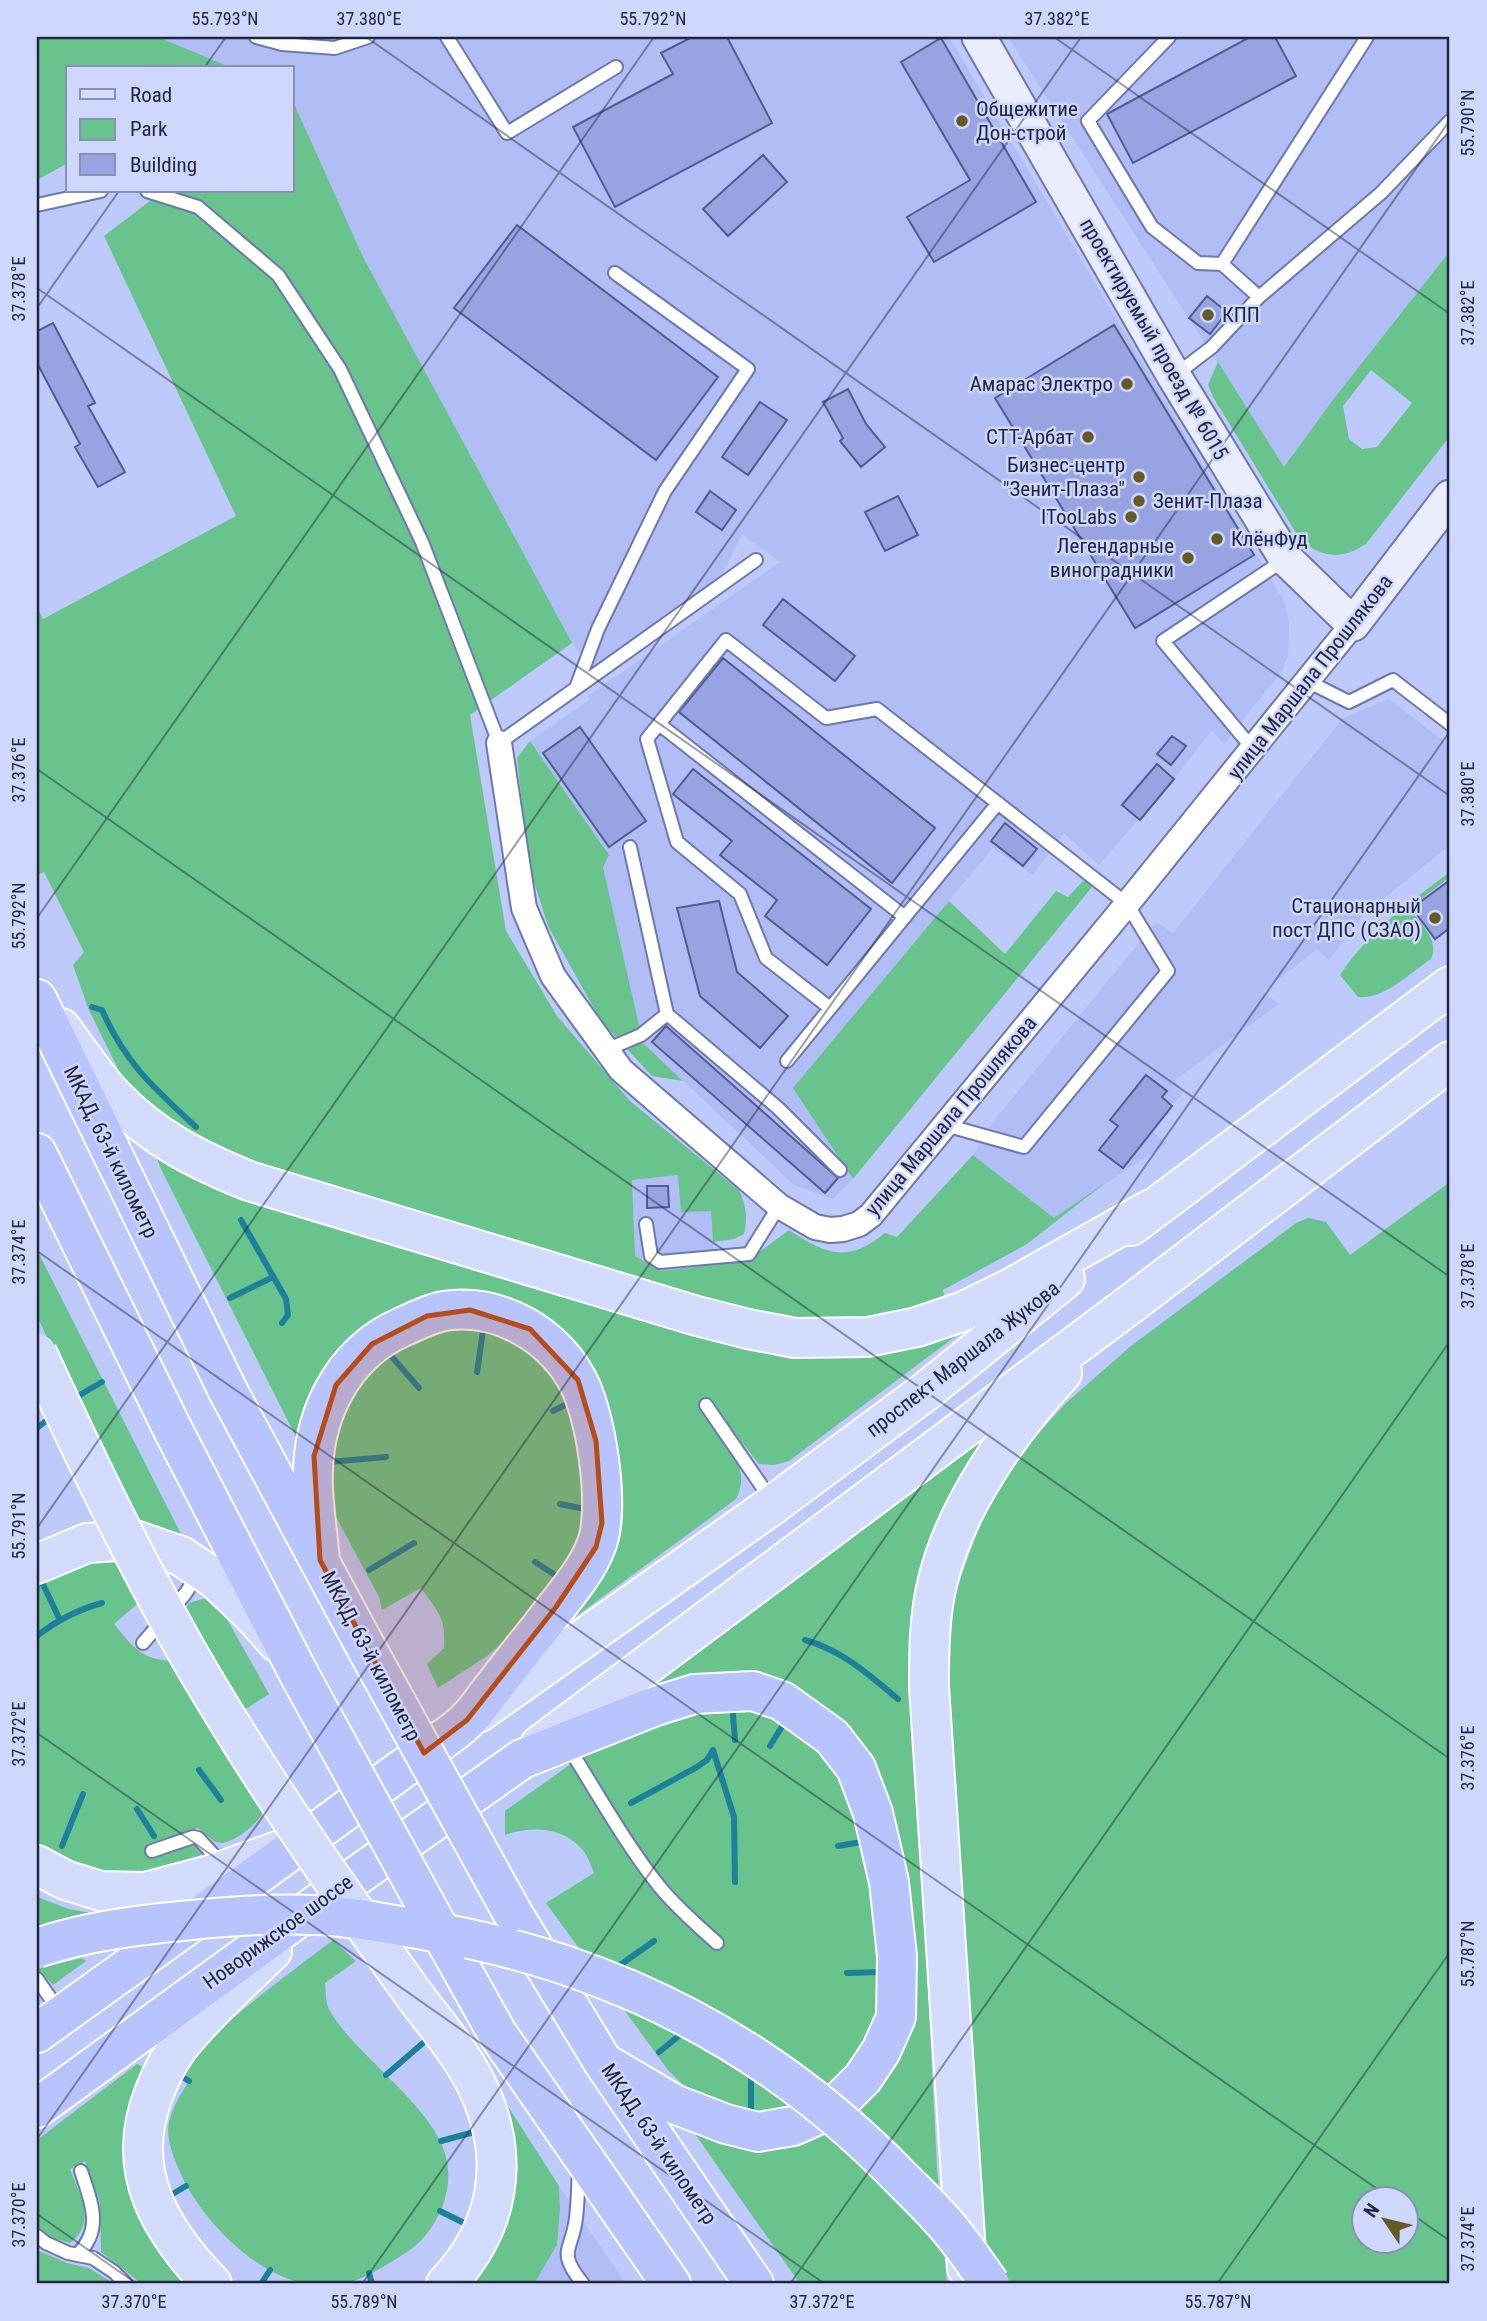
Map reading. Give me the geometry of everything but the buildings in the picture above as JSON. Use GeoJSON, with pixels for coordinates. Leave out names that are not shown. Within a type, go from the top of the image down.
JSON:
{"type":"FeatureCollection","features":[{"type":"Feature","properties":{"kind":"highway","name":"МКАД, 63-й километр"},"geometry":{"type":"LineString","coordinates":[[37,998],[229,1393],[512,1912],[603,2062],[754,2284]]}},
{"type":"Feature","properties":{"kind":"highway"},"geometry":{"type":"LineString","coordinates":[[37,1153],[172,1428],[293,1664],[449,1947],[498,2033],[671,2284]]}},
{"type":"Feature","properties":{"kind":"highway"},"geometry":{"type":"LineString","coordinates":[[49,2024],[304,1842],[467,1720],[584,1568],[596,1547],[602,1523],[596,1441],[578,1380],[557,1351],[544,1338],[522,1325],[494,1314],[470,1310],[449,1310],[427,1316],[392,1331],[372,1344],[336,1385],[321,1422],[314,1456],[314,1497],[320,1560]]}},
{"type":"Feature","properties":{"kind":"highway","name":"Новорижское шоссе"},"geometry":{"type":"LineString","coordinates":[[37,2108],[522,1759],[653,1707],[694,1694],[753,1691],[782,1701],[832,1737],[856,1768],[873,1814],[889,1882],[897,1956],[896,2017],[881,2051],[863,2078],[833,2108],[793,2126],[758,2132],[726,2124],[674,2104],[603,2062]]}},
{"type":"Feature","properties":{"kind":"highway"},"geometry":{"type":"LineString","coordinates":[[37,1948],[137,1926],[225,1917],[317,1915],[471,1938],[613,1981],[721,2035],[795,2084],[874,2150],[951,2230],[990,2284]]}},
{"type":"Feature","properties":{"kind":"main road","name":"проспект Маршала Жукова"},"geometry":{"type":"LineString","coordinates":[[467,1720],[774,1504],[925,1392],[1151,1209],[1450,986]]}},
{"type":"Feature","properties":{"kind":"main road"},"geometry":{"type":"LineString","coordinates":[[37,998],[113,1096],[162,1139],[204,1163],[249,1181],[697,1316],[771,1334],[829,1339],[867,1337],[917,1327],[976,1306],[1151,1209]]}},
{"type":"Feature","properties":{"kind":"main road"},"geometry":{"type":"LineString","coordinates":[[522,1759],[1132,1303],[1450,1061]]}},
{"type":"Feature","properties":{"kind":"main road"},"geometry":{"type":"LineString","coordinates":[[968,2284],[929,1687],[932,1614],[938,1579],[954,1532],[989,1467],[1060,1376],[1132,1303]]}},
{"type":"Feature","properties":{"kind":"main road"},"geometry":{"type":"LineString","coordinates":[[37,1353],[120,1528],[200,1673],[268,1785],[341,1895],[458,2055],[478,2088],[492,2124],[497,2157],[495,2195],[486,2227],[467,2263],[446,2284]]}},
{"type":"Feature","properties":{"kind":"main road"},"geometry":{"type":"LineString","coordinates":[[37,1564],[87,1543],[135,1540],[181,1556],[215,1579],[252,1614],[293,1664]]}},
{"type":"Feature","properties":{"kind":"main road"},"geometry":{"type":"LineString","coordinates":[[37,1865],[65,1881],[101,1891],[145,1892],[226,1869],[304,1842]]}},
{"type":"Feature","properties":{"kind":"main road"},"geometry":{"type":"LineString","coordinates":[[212,2284],[192,2264],[152,2201],[144,2171],[142,2136],[149,2105],[163,2070],[188,2034],[331,1894]]}},
{"type":"Feature","properties":{"kind":"street","name":"проектируемый проезд № 6015"},"geometry":{"type":"LineString","coordinates":[[979,37],[1174,376],[1286,559],[1353,624]]}},
{"type":"Feature","properties":{"kind":"street","name":"улица Маршала Прошлякова"},"geometry":{"type":"LineString","coordinates":[[499,743],[524,908],[553,976],[621,1070],[779,1206],[815,1227],[844,1229],[859,1224],[872,1215],[1253,749],[1450,497]]}},
{"type":"Feature","properties":{"kind":"lane"},"geometry":{"type":"LineString","coordinates":[[256,37],[282,44],[335,48],[368,37]]}},
{"type":"Feature","properties":{"kind":"lane"},"geometry":{"type":"LineString","coordinates":[[447,37],[507,133],[616,67]]}},
{"type":"Feature","properties":{"kind":"lane"},"geometry":{"type":"LineString","coordinates":[[1169,37],[1088,121],[1152,228],[1198,263],[1222,264],[1259,297]]}},
{"type":"Feature","properties":{"kind":"lane"},"geometry":{"type":"LineString","coordinates":[[1222,264],[1367,37]]}},
{"type":"Feature","properties":{"kind":"lane"},"geometry":{"type":"LineString","coordinates":[[1174,376],[1212,347],[1259,297],[1381,194],[1450,121]]}},
{"type":"Feature","properties":{"kind":"lane"},"geometry":{"type":"LineString","coordinates":[[37,205],[96,192]]}},
{"type":"Feature","properties":{"kind":"lane"},"geometry":{"type":"LineString","coordinates":[[150,192],[198,207],[278,275],[340,369],[422,542],[499,743],[757,560]]}},
{"type":"Feature","properties":{"kind":"lane"},"geometry":{"type":"LineString","coordinates":[[575,688],[597,629],[665,491],[748,369],[615,273]]}},
{"type":"Feature","properties":{"kind":"lane"},"geometry":{"type":"LineString","coordinates":[[1253,749],[1163,641],[1286,559]]}},
{"type":"Feature","properties":{"kind":"lane"},"geometry":{"type":"LineString","coordinates":[[830,1008],[766,958],[740,894],[677,842],[647,739],[726,640],[826,719],[877,709],[1128,904],[1168,971],[1024,1147],[945,1125]]}},
{"type":"Feature","properties":{"kind":"lane"},"geometry":{"type":"LineString","coordinates":[[1307,681],[1349,702],[1393,680],[1450,724]]}},
{"type":"Feature","properties":{"kind":"lane"},"geometry":{"type":"LineString","coordinates":[[659,724],[905,917]]}},
{"type":"Feature","properties":{"kind":"lane"},"geometry":{"type":"LineString","coordinates":[[787,1061],[998,803]]}},
{"type":"Feature","properties":{"kind":"lane"},"geometry":{"type":"LineString","coordinates":[[630,847],[667,1014],[778,1108],[840,1170]]}},
{"type":"Feature","properties":{"kind":"lane"},"geometry":{"type":"LineString","coordinates":[[606,1050],[641,1035],[667,1014]]}},
{"type":"Feature","properties":{"kind":"lane"},"geometry":{"type":"LineString","coordinates":[[646,1224],[651,1256],[660,1262],[749,1254],[779,1206]]}},
{"type":"Feature","properties":{"kind":"lane"},"geometry":{"type":"LineString","coordinates":[[706,1405],[774,1504]]}},
{"type":"Feature","properties":{"kind":"lane"},"geometry":{"type":"LineString","coordinates":[[143,1643],[185,1594],[201,1570]]}},
{"type":"Feature","properties":{"kind":"lane"},"geometry":{"type":"LineString","coordinates":[[565,1742],[660,1887],[717,1942]]}},
{"type":"Feature","properties":{"kind":"lane"},"geometry":{"type":"LineString","coordinates":[[152,1851],[193,1837],[198,1838],[226,1869]]}},
{"type":"Feature","properties":{"kind":"lane"},"geometry":{"type":"LineString","coordinates":[[37,1979],[49,2024]]}},
{"type":"Feature","properties":{"kind":"lane"},"geometry":{"type":"LineString","coordinates":[[579,2154],[576,2221],[566,2250],[571,2270],[583,2284]]}},
{"type":"Feature","properties":{"kind":"lane"},"geometry":{"type":"LineString","coordinates":[[77,2255],[88,2244],[93,2230],[93,2207],[81,2171]]}},
{"type":"Feature","properties":{"kind":"lane"},"geometry":{"type":"LineString","coordinates":[[37,2236],[46,2243],[93,2258],[126,2284]]}},
{"type":"Feature","properties":{"kind":"highlighted area"},"geometry":{"type":"Polygon","coordinates":[[[470,1310],[530,1329],[578,1380],[596,1441],[602,1523],[596,1547],[556,1607],[467,1720],[424,1753],[320,1560],[314,1456],[336,1385],[372,1344],[427,1316],[470,1310]]]}},
{"type":"Feature","properties":{"kind":"shaded area"},"geometry":{"type":"Polygon","coordinates":[[[158,37],[949,37],[1285,603],[1289,624],[1288,656],[1282,671],[1224,744],[1212,730],[1174,779],[1099,865],[1064,833],[1033,875],[993,848],[794,1087],[853,1179],[833,1199],[794,1185],[643,1043],[603,867],[609,855],[530,741],[589,700],[588,696],[780,562],[742,534],[720,579],[591,671],[572,643],[363,257],[294,103],[294,66],[227,66],[158,37]]]}},
{"type":"Feature","properties":{"kind":"shaded area"},"geometry":{"type":"Polygon","coordinates":[[[1008,37],[1450,37],[1450,251],[1332,401],[1284,467],[1008,37]]]}},
{"type":"Feature","properties":{"kind":"shaded area"},"geometry":{"type":"Polygon","coordinates":[[[1389,699],[1450,746],[1450,845],[1361,917],[1329,960],[1317,949],[1263,992],[1279,1004],[1175,1080],[1183,1094],[1171,1105],[1152,1131],[1167,1143],[1054,1218],[973,1155],[993,1122],[1156,922],[1173,933],[1343,718],[1389,699]]]}},
{"type":"Feature","properties":{"kind":"shaded area"},"geometry":{"type":"Polygon","coordinates":[[[678,1175],[711,1211],[714,1264],[661,1271],[635,1256],[632,1180],[678,1175]]]}},
{"type":"Feature","properties":{"kind":"shaded area"},"geometry":{"type":"Polygon","coordinates":[[[559,2186],[626,2284],[534,2284],[557,2245],[559,2186]]]}},
{"type":"Feature","properties":{"kind":"green space"},"geometry":{"type":"Polygon","coordinates":[[[37,37],[158,37],[227,66],[66,66],[66,164],[37,180],[37,37]]]}},
{"type":"Feature","properties":{"kind":"green space"},"geometry":{"type":"Polygon","coordinates":[[[294,103],[363,257],[572,643],[470,715],[506,931],[557,1016],[630,1101],[739,1190],[743,1201],[746,1217],[744,1234],[734,1239],[713,1242],[711,1211],[681,1212],[678,1175],[632,1180],[635,1256],[661,1271],[747,1261],[789,1230],[825,1250],[848,1252],[859,1249],[885,1233],[897,1237],[973,1155],[1054,1218],[1105,1183],[1027,1244],[943,1290],[945,1299],[880,1317],[850,1320],[790,1317],[695,1298],[215,1155],[135,1094],[121,1075],[88,1008],[73,965],[84,952],[44,872],[37,875],[37,607],[43,619],[236,516],[104,236],[162,192],[294,192],[294,103]]]}},
{"type":"Feature","properties":{"kind":"green space"},"geometry":{"type":"Polygon","coordinates":[[[1450,251],[1450,436],[1366,544],[1341,555],[1326,554],[1301,541],[1208,385],[1218,362],[1284,467],[1332,401],[1450,251]],[[1371,370],[1343,406],[1349,439],[1362,449],[1377,447],[1412,403],[1371,370]]]}},
{"type":"Feature","properties":{"kind":"green space"},"geometry":{"type":"Polygon","coordinates":[[[530,741],[609,855],[603,867],[643,1043],[683,1081],[652,1076],[601,1021],[548,926],[529,866],[517,758],[530,741]]]}},
{"type":"Feature","properties":{"kind":"green space"},"geometry":{"type":"Polygon","coordinates":[[[1450,872],[1450,877],[1409,908],[1431,938],[1431,959],[1387,990],[1368,997],[1358,997],[1340,975],[1351,959],[1390,919],[1450,872]]]}},
{"type":"Feature","properties":{"kind":"green space"},"geometry":{"type":"Polygon","coordinates":[[[1086,878],[1092,887],[853,1179],[793,1088],[949,901],[1005,954],[1056,891],[1068,897],[1086,878]]]}},
{"type":"Feature","properties":{"kind":"green space"},"geometry":{"type":"Polygon","coordinates":[[[155,1152],[686,1324],[964,1330],[789,1461],[774,1465],[759,1464],[721,1416],[711,1424],[731,1451],[740,1469],[740,1488],[736,1499],[571,1620],[595,1575],[578,1353],[423,1304],[303,1451],[160,1167],[155,1152]]]}},
{"type":"Feature","properties":{"kind":"green space"},"geometry":{"type":"Polygon","coordinates":[[[1450,1182],[1450,2284],[987,2284],[949,1670],[954,1596],[988,1503],[1015,1459],[1066,1403],[1131,1346],[1296,1223],[1308,1218],[1326,1222],[1350,1255],[1450,1182]]]}},
{"type":"Feature","properties":{"kind":"green space"},"geometry":{"type":"Polygon","coordinates":[[[37,1250],[188,1548],[141,1535],[127,1508],[37,1316],[37,1250]]]}},
{"type":"Feature","properties":{"kind":"green space"},"geometry":{"type":"Polygon","coordinates":[[[465,1325],[495,1330],[547,1361],[579,1415],[588,1538],[518,1629],[487,1656],[438,1688],[427,1664],[444,1648],[444,1629],[440,1615],[421,1588],[382,1610],[379,1597],[328,1502],[323,1477],[350,1384],[406,1340],[465,1325]]]}},
{"type":"Feature","properties":{"kind":"green space"},"geometry":{"type":"Polygon","coordinates":[[[996,1425],[913,1698],[937,2167],[947,2284],[800,2284],[695,2134],[699,2127],[858,2103],[906,1957],[823,1716],[631,1692],[996,1425]]]}},
{"type":"Feature","properties":{"kind":"green space"},"geometry":{"type":"Polygon","coordinates":[[[118,1554],[142,1600],[114,1624],[140,1652],[154,1658],[175,1661],[266,1809],[247,1830],[223,1843],[215,1842],[198,1828],[148,1844],[150,1857],[192,1843],[202,1854],[196,1861],[125,1880],[37,1850],[37,1572],[118,1554]]]}},
{"type":"Feature","properties":{"kind":"green space"},"geometry":{"type":"Polygon","coordinates":[[[206,1598],[219,1605],[269,1694],[240,1713],[181,1615],[189,1603],[206,1598]]]}},
{"type":"Feature","properties":{"kind":"green space"},"geometry":{"type":"Polygon","coordinates":[[[763,1705],[827,1746],[863,1821],[887,2000],[857,2069],[800,2112],[744,2114],[688,2090],[668,2070],[546,1903],[594,1873],[585,1853],[569,1838],[548,1830],[526,1830],[505,1835],[505,1811],[607,1738],[646,1719],[763,1705]]]}},
{"type":"Feature","properties":{"kind":"green space"},"geometry":{"type":"Polygon","coordinates":[[[37,1897],[69,1909],[97,1914],[37,1929],[37,1897]]]}},
{"type":"Feature","properties":{"kind":"green space"},"geometry":{"type":"Polygon","coordinates":[[[333,1940],[356,1961],[325,1983],[329,2009],[358,2047],[432,2126],[443,2147],[448,2180],[438,2217],[414,2247],[358,2279],[342,2284],[317,2285],[292,2280],[267,2269],[223,2234],[190,2192],[173,2155],[168,2129],[173,2110],[189,2081],[176,2073],[231,2020],[333,1940]]]}},
{"type":"Feature","properties":{"kind":"green space"},"geometry":{"type":"Polygon","coordinates":[[[82,1958],[86,1961],[53,1985],[37,1969],[82,1958]]]}},
{"type":"Feature","properties":{"kind":"green space"},"geometry":{"type":"Polygon","coordinates":[[[477,2058],[559,2186],[557,2245],[534,2284],[463,2284],[479,2265],[477,2058]]]}},
{"type":"Feature","properties":{"kind":"green space"},"geometry":{"type":"Polygon","coordinates":[[[137,2064],[143,2067],[135,2090],[194,2284],[142,2284],[101,2252],[100,2203],[85,2161],[70,2169],[84,2208],[83,2227],[78,2235],[70,2243],[45,2236],[37,2227],[37,2140],[137,2064]]]}},
{"type":"Feature","properties":{"kind":"green space"},"geometry":{"type":"Polygon","coordinates":[[[37,2250],[67,2263],[89,2268],[114,2284],[37,2284],[37,2250]]]}},
{"type":"Feature","properties":{"kind":"waterway"},"geometry":{"type":"LineString","coordinates":[[92,1007],[102,1010],[111,1029],[142,1074],[196,1127]]}},
{"type":"Feature","properties":{"kind":"waterway"},"geometry":{"type":"LineString","coordinates":[[241,1220],[286,1299],[288,1315],[282,1323]]}},
{"type":"Feature","properties":{"kind":"waterway"},"geometry":{"type":"LineString","coordinates":[[230,1298],[273,1277]]}},
{"type":"Feature","properties":{"kind":"waterway"},"geometry":{"type":"LineString","coordinates":[[477,1372],[483,1331]]}},
{"type":"Feature","properties":{"kind":"waterway"},"geometry":{"type":"LineString","coordinates":[[387,1351],[419,1388]]}},
{"type":"Feature","properties":{"kind":"waterway"},"geometry":{"type":"LineString","coordinates":[[73,1399],[102,1382]]}},
{"type":"Feature","properties":{"kind":"waterway"},"geometry":{"type":"LineString","coordinates":[[553,1411],[573,1401]]}},
{"type":"Feature","properties":{"kind":"waterway"},"geometry":{"type":"LineString","coordinates":[[37,1428],[51,1417]]}},
{"type":"Feature","properties":{"kind":"waterway"},"geometry":{"type":"LineString","coordinates":[[329,1462],[386,1457]]}},
{"type":"Feature","properties":{"kind":"waterway"},"geometry":{"type":"LineString","coordinates":[[560,1504],[591,1510]]}},
{"type":"Feature","properties":{"kind":"waterway"},"geometry":{"type":"LineString","coordinates":[[369,1570],[414,1543]]}},
{"type":"Feature","properties":{"kind":"waterway"},"geometry":{"type":"LineString","coordinates":[[535,1562],[563,1580]]}},
{"type":"Feature","properties":{"kind":"waterway"},"geometry":{"type":"LineString","coordinates":[[39,1576],[60,1620]]}},
{"type":"Feature","properties":{"kind":"waterway"},"geometry":{"type":"LineString","coordinates":[[37,1636],[68,1616],[102,1603]]}},
{"type":"Feature","properties":{"kind":"waterway"},"geometry":{"type":"LineString","coordinates":[[805,1640],[843,1657],[898,1699]]}},
{"type":"Feature","properties":{"kind":"waterway"},"geometry":{"type":"LineString","coordinates":[[732,1703],[735,1740]]}},
{"type":"Feature","properties":{"kind":"waterway"},"geometry":{"type":"LineString","coordinates":[[770,1746],[786,1720]]}},
{"type":"Feature","properties":{"kind":"waterway"},"geometry":{"type":"LineString","coordinates":[[713,1750],[734,1817],[735,1882]]}},
{"type":"Feature","properties":{"kind":"waterway"},"geometry":{"type":"LineString","coordinates":[[631,1803],[697,1767],[707,1760],[713,1750]]}},
{"type":"Feature","properties":{"kind":"waterway"},"geometry":{"type":"LineString","coordinates":[[199,1770],[221,1800]]}},
{"type":"Feature","properties":{"kind":"waterway"},"geometry":{"type":"LineString","coordinates":[[62,1846],[83,1794]]}},
{"type":"Feature","properties":{"kind":"waterway"},"geometry":{"type":"LineString","coordinates":[[137,1809],[154,1836]]}},
{"type":"Feature","properties":{"kind":"waterway"},"geometry":{"type":"LineString","coordinates":[[838,1846],[867,1841]]}},
{"type":"Feature","properties":{"kind":"waterway"},"geometry":{"type":"LineString","coordinates":[[613,1970],[654,1941]]}},
{"type":"Feature","properties":{"kind":"waterway"},"geometry":{"type":"LineString","coordinates":[[847,1973],[884,1972]]}},
{"type":"Feature","properties":{"kind":"waterway"},"geometry":{"type":"LineString","coordinates":[[659,2052],[685,2031]]}},
{"type":"Feature","properties":{"kind":"waterway"},"geometry":{"type":"LineString","coordinates":[[386,2075],[423,2043]]}},
{"type":"Feature","properties":{"kind":"waterway"},"geometry":{"type":"LineString","coordinates":[[751,2070],[751,2113]]}},
{"type":"Feature","properties":{"kind":"waterway"},"geometry":{"type":"LineString","coordinates":[[177,2074],[189,2081]]}},
{"type":"Feature","properties":{"kind":"waterway"},"geometry":{"type":"LineString","coordinates":[[441,2141],[478,2131]]}},
{"type":"Feature","properties":{"kind":"waterway"},"geometry":{"type":"LineString","coordinates":[[166,2198],[186,2186]]}},
{"type":"Feature","properties":{"kind":"waterway"},"geometry":{"type":"LineString","coordinates":[[440,2211],[470,2226]]}},
{"type":"Feature","properties":{"kind":"waterway"},"geometry":{"type":"LineString","coordinates":[[261,2284],[270,2270]]}},
{"type":"Feature","properties":{"kind":"waterway"},"geometry":{"type":"LineString","coordinates":[[369,2273],[372,2284]]}},
{"type":"Feature","properties":{"kind":"place","name":"Общежитие Дон-строй"},"geometry":{"type":"Point","coordinates":[962,121]}},
{"type":"Feature","properties":{"kind":"place","name":"КПП"},"geometry":{"type":"Point","coordinates":[1208,315]}},
{"type":"Feature","properties":{"kind":"place","name":"Амарас Электро"},"geometry":{"type":"Point","coordinates":[1127,384]}},
{"type":"Feature","properties":{"kind":"place","name":"СТТ-Арбат"},"geometry":{"type":"Point","coordinates":[1088,437]}},
{"type":"Feature","properties":{"kind":"place","name":"Бизнес-центр \"Зенит-Плаза\""},"geometry":{"type":"Point","coordinates":[1139,477]}},
{"type":"Feature","properties":{"kind":"place","name":"Зенит-Плаза"},"geometry":{"type":"Point","coordinates":[1139,501]}},
{"type":"Feature","properties":{"kind":"place","name":"ITooLabs"},"geometry":{"type":"Point","coordinates":[1131,517]}},
{"type":"Feature","properties":{"kind":"place","name":"КлёнФуд"},"geometry":{"type":"Point","coordinates":[1217,539]}},
{"type":"Feature","properties":{"kind":"place","name":"Легендарные виноградники"},"geometry":{"type":"Point","coordinates":[1188,558]}},
{"type":"Feature","properties":{"kind":"place","name":"Стационарный пост ДПС (СЗАО)"},"geometry":{"type":"Point","coordinates":[1435,918]}}]}
